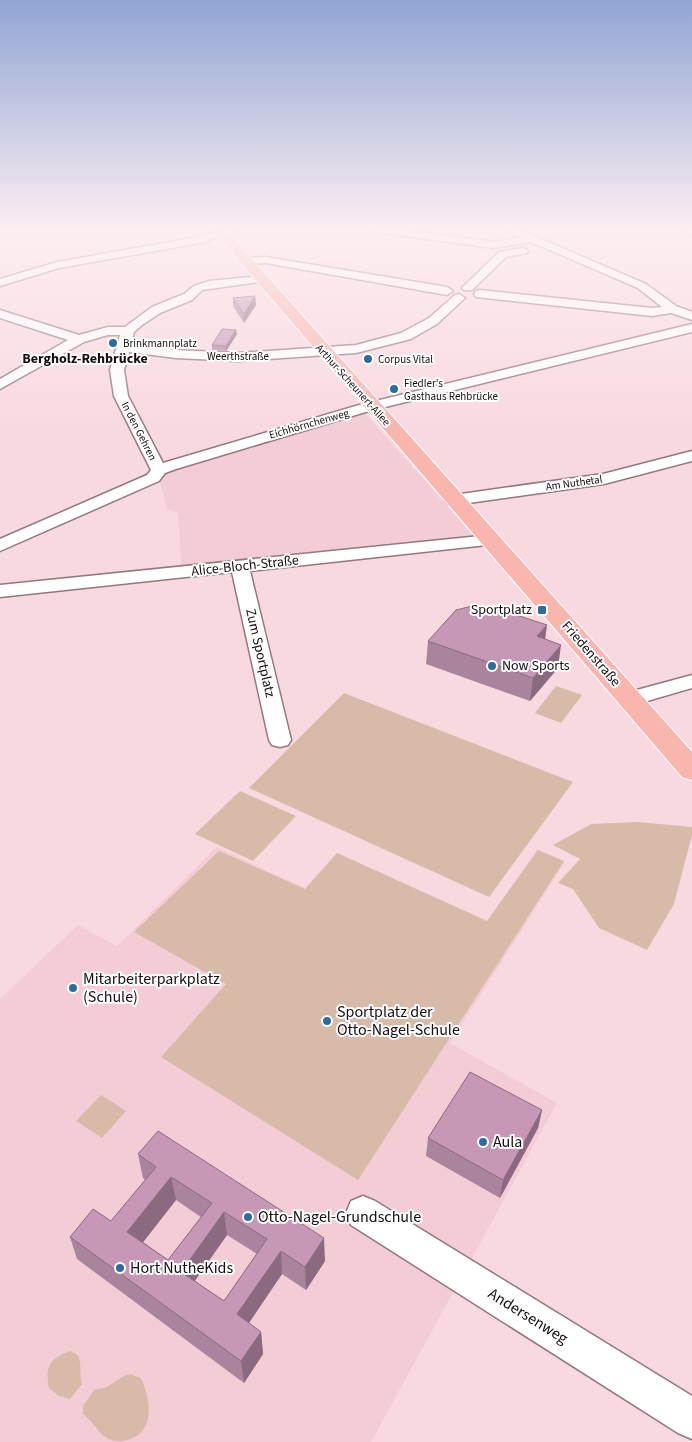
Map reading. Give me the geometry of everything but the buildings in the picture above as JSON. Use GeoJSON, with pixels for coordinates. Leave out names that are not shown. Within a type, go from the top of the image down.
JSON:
{"type":"FeatureCollection","features":[{"type":"Feature","properties":{"kind":"main road","name":"Arthur-Scheunert-Allee"},"geometry":{"type":"LineString","coordinates":[[277,296],[490,540]]}},
{"type":"Feature","properties":{"kind":"main road","name":"Friedenstraße"},"geometry":{"type":"LineString","coordinates":[[490,540],[692,770]]}},
{"type":"Feature","properties":{"kind":"street","name":"In den Gehren"},"geometry":{"type":"LineString","coordinates":[[159,470],[121,396],[117,376],[122,347],[128,332],[138,322],[156,310],[189,296]]}},
{"type":"Feature","properties":{"kind":"street"},"geometry":{"type":"LineString","coordinates":[[453,296],[459,298],[476,296]]}},
{"type":"Feature","properties":{"kind":"street"},"geometry":{"type":"LineString","coordinates":[[502,296],[652,312],[672,309]]}},
{"type":"Feature","properties":{"kind":"street"},"geometry":{"type":"LineString","coordinates":[[655,296],[672,309],[692,316]]}},
{"type":"Feature","properties":{"kind":"street","name":"Weerthstraße"},"geometry":{"type":"LineString","coordinates":[[122,347],[203,356],[263,356],[356,349],[406,336],[433,321],[459,298]]}},
{"type":"Feature","properties":{"kind":"street"},"geometry":{"type":"LineString","coordinates":[[0,314],[80,339]]}},
{"type":"Feature","properties":{"kind":"street","name":"Eichhörnchenweg"},"geometry":{"type":"LineString","coordinates":[[0,546],[153,478],[159,470],[310,423],[373,406],[692,328]]}},
{"type":"Feature","properties":{"kind":"street"},"geometry":{"type":"LineString","coordinates":[[0,385],[80,339],[108,332],[128,332]]}},
{"type":"Feature","properties":{"kind":"street","name":"Am Nuthetal"},"geometry":{"type":"LineString","coordinates":[[454,500],[604,479],[692,456]]}},
{"type":"Feature","properties":{"kind":"street","name":"Alice-Bloch-Straße"},"geometry":{"type":"LineString","coordinates":[[0,591],[490,540]]}},
{"type":"Feature","properties":{"kind":"street","name":"Zum Sportplatz"},"geometry":{"type":"LineString","coordinates":[[240,566],[280,740]]}},
{"type":"Feature","properties":{"kind":"street"},"geometry":{"type":"LineString","coordinates":[[630,699],[692,681]]}},
{"type":"Feature","properties":{"kind":"street","name":"Andersenweg"},"geometry":{"type":"LineString","coordinates":[[363,1213],[692,1419]]}},
{"type":"Feature","properties":{"kind":"shaded area"},"geometry":{"type":"Polygon","coordinates":[[[364,412],[476,539],[181,568],[178,513],[167,509],[159,479],[165,471],[364,412]]]}},
{"type":"Feature","properties":{"kind":"shaded area"},"geometry":{"type":"Polygon","coordinates":[[[556,686],[582,695],[561,723],[535,713],[556,686]]]}},
{"type":"Feature","properties":{"kind":"shaded area"},"geometry":{"type":"Polygon","coordinates":[[[344,693],[573,782],[489,897],[249,788],[344,693]]]}},
{"type":"Feature","properties":{"kind":"shaded area"},"geometry":{"type":"Polygon","coordinates":[[[240,791],[296,816],[253,861],[195,834],[240,791]]]}},
{"type":"Feature","properties":{"kind":"shaded area"},"geometry":{"type":"Polygon","coordinates":[[[638,822],[692,827],[692,835],[674,904],[647,950],[599,928],[573,889],[558,883],[580,859],[553,845],[591,824],[638,822]]]}},
{"type":"Feature","properties":{"kind":"shaded area","name":"Otto-Nagel-Grundschule"},"geometry":{"type":"Polygon","coordinates":[[[217,847],[305,888],[337,853],[487,921],[537,849],[565,862],[450,1043],[557,1103],[371,1442],[0,1442],[0,999],[78,925],[117,946],[217,847]]]}},
{"type":"Feature","properties":{"kind":"shaded area","name":"Sportplatz der Otto-Nagel-Schule"},"geometry":{"type":"Polygon","coordinates":[[[538,850],[564,861],[358,1180],[161,1057],[226,984],[134,932],[219,851],[305,889],[337,853],[487,921],[538,850]]]}},
{"type":"Feature","properties":{"kind":"shaded area"},"geometry":{"type":"Polygon","coordinates":[[[101,1095],[126,1111],[102,1138],[76,1121],[101,1095]]]}},
{"type":"Feature","properties":{"kind":"shaded area"},"geometry":{"type":"Polygon","coordinates":[[[70,1351],[78,1355],[82,1384],[70,1399],[59,1396],[49,1388],[48,1369],[53,1360],[70,1351]]]}},
{"type":"Feature","properties":{"kind":"shaded area"},"geometry":{"type":"Polygon","coordinates":[[[130,1374],[141,1378],[147,1394],[148,1421],[139,1435],[121,1441],[111,1440],[103,1435],[83,1414],[83,1406],[95,1389],[105,1388],[130,1374]]]}},
{"type":"Feature","properties":{"kind":"place","name":"Brinkmannplatz"},"geometry":{"type":"Point","coordinates":[113,343]}},
{"type":"Feature","properties":{"kind":"place","name":"Corpus Vital"},"geometry":{"type":"Point","coordinates":[368,359]}},
{"type":"Feature","properties":{"kind":"place","name":"Fiedler's Gasthaus Rehbrücke"},"geometry":{"type":"Point","coordinates":[394,389]}},
{"type":"Feature","properties":{"kind":"place","name":"Sportplatz"},"geometry":{"type":"Point","coordinates":[542,610]}},
{"type":"Feature","properties":{"kind":"place","name":"Now Sports"},"geometry":{"type":"Point","coordinates":[492,666]}},
{"type":"Feature","properties":{"kind":"place","name":"Mitarbeiterparkplatz (Schule)"},"geometry":{"type":"Point","coordinates":[73,988]}},
{"type":"Feature","properties":{"kind":"place","name":"Sportplatz der Otto-Nagel-Schule"},"geometry":{"type":"Point","coordinates":[327,1021]}},
{"type":"Feature","properties":{"kind":"place","name":"Aula"},"geometry":{"type":"Point","coordinates":[483,1142]}},
{"type":"Feature","properties":{"kind":"place","name":"Otto-Nagel-Grundschule"},"geometry":{"type":"Point","coordinates":[248,1217]}},
{"type":"Feature","properties":{"kind":"place","name":"Hort NutheKids"},"geometry":{"type":"Point","coordinates":[120,1268]}},
{"type":"Feature","properties":{"kind":"district","name":"Bergholz-Rehbrücke"},"geometry":{"type":"Point","coordinates":[85,359]}}]}
